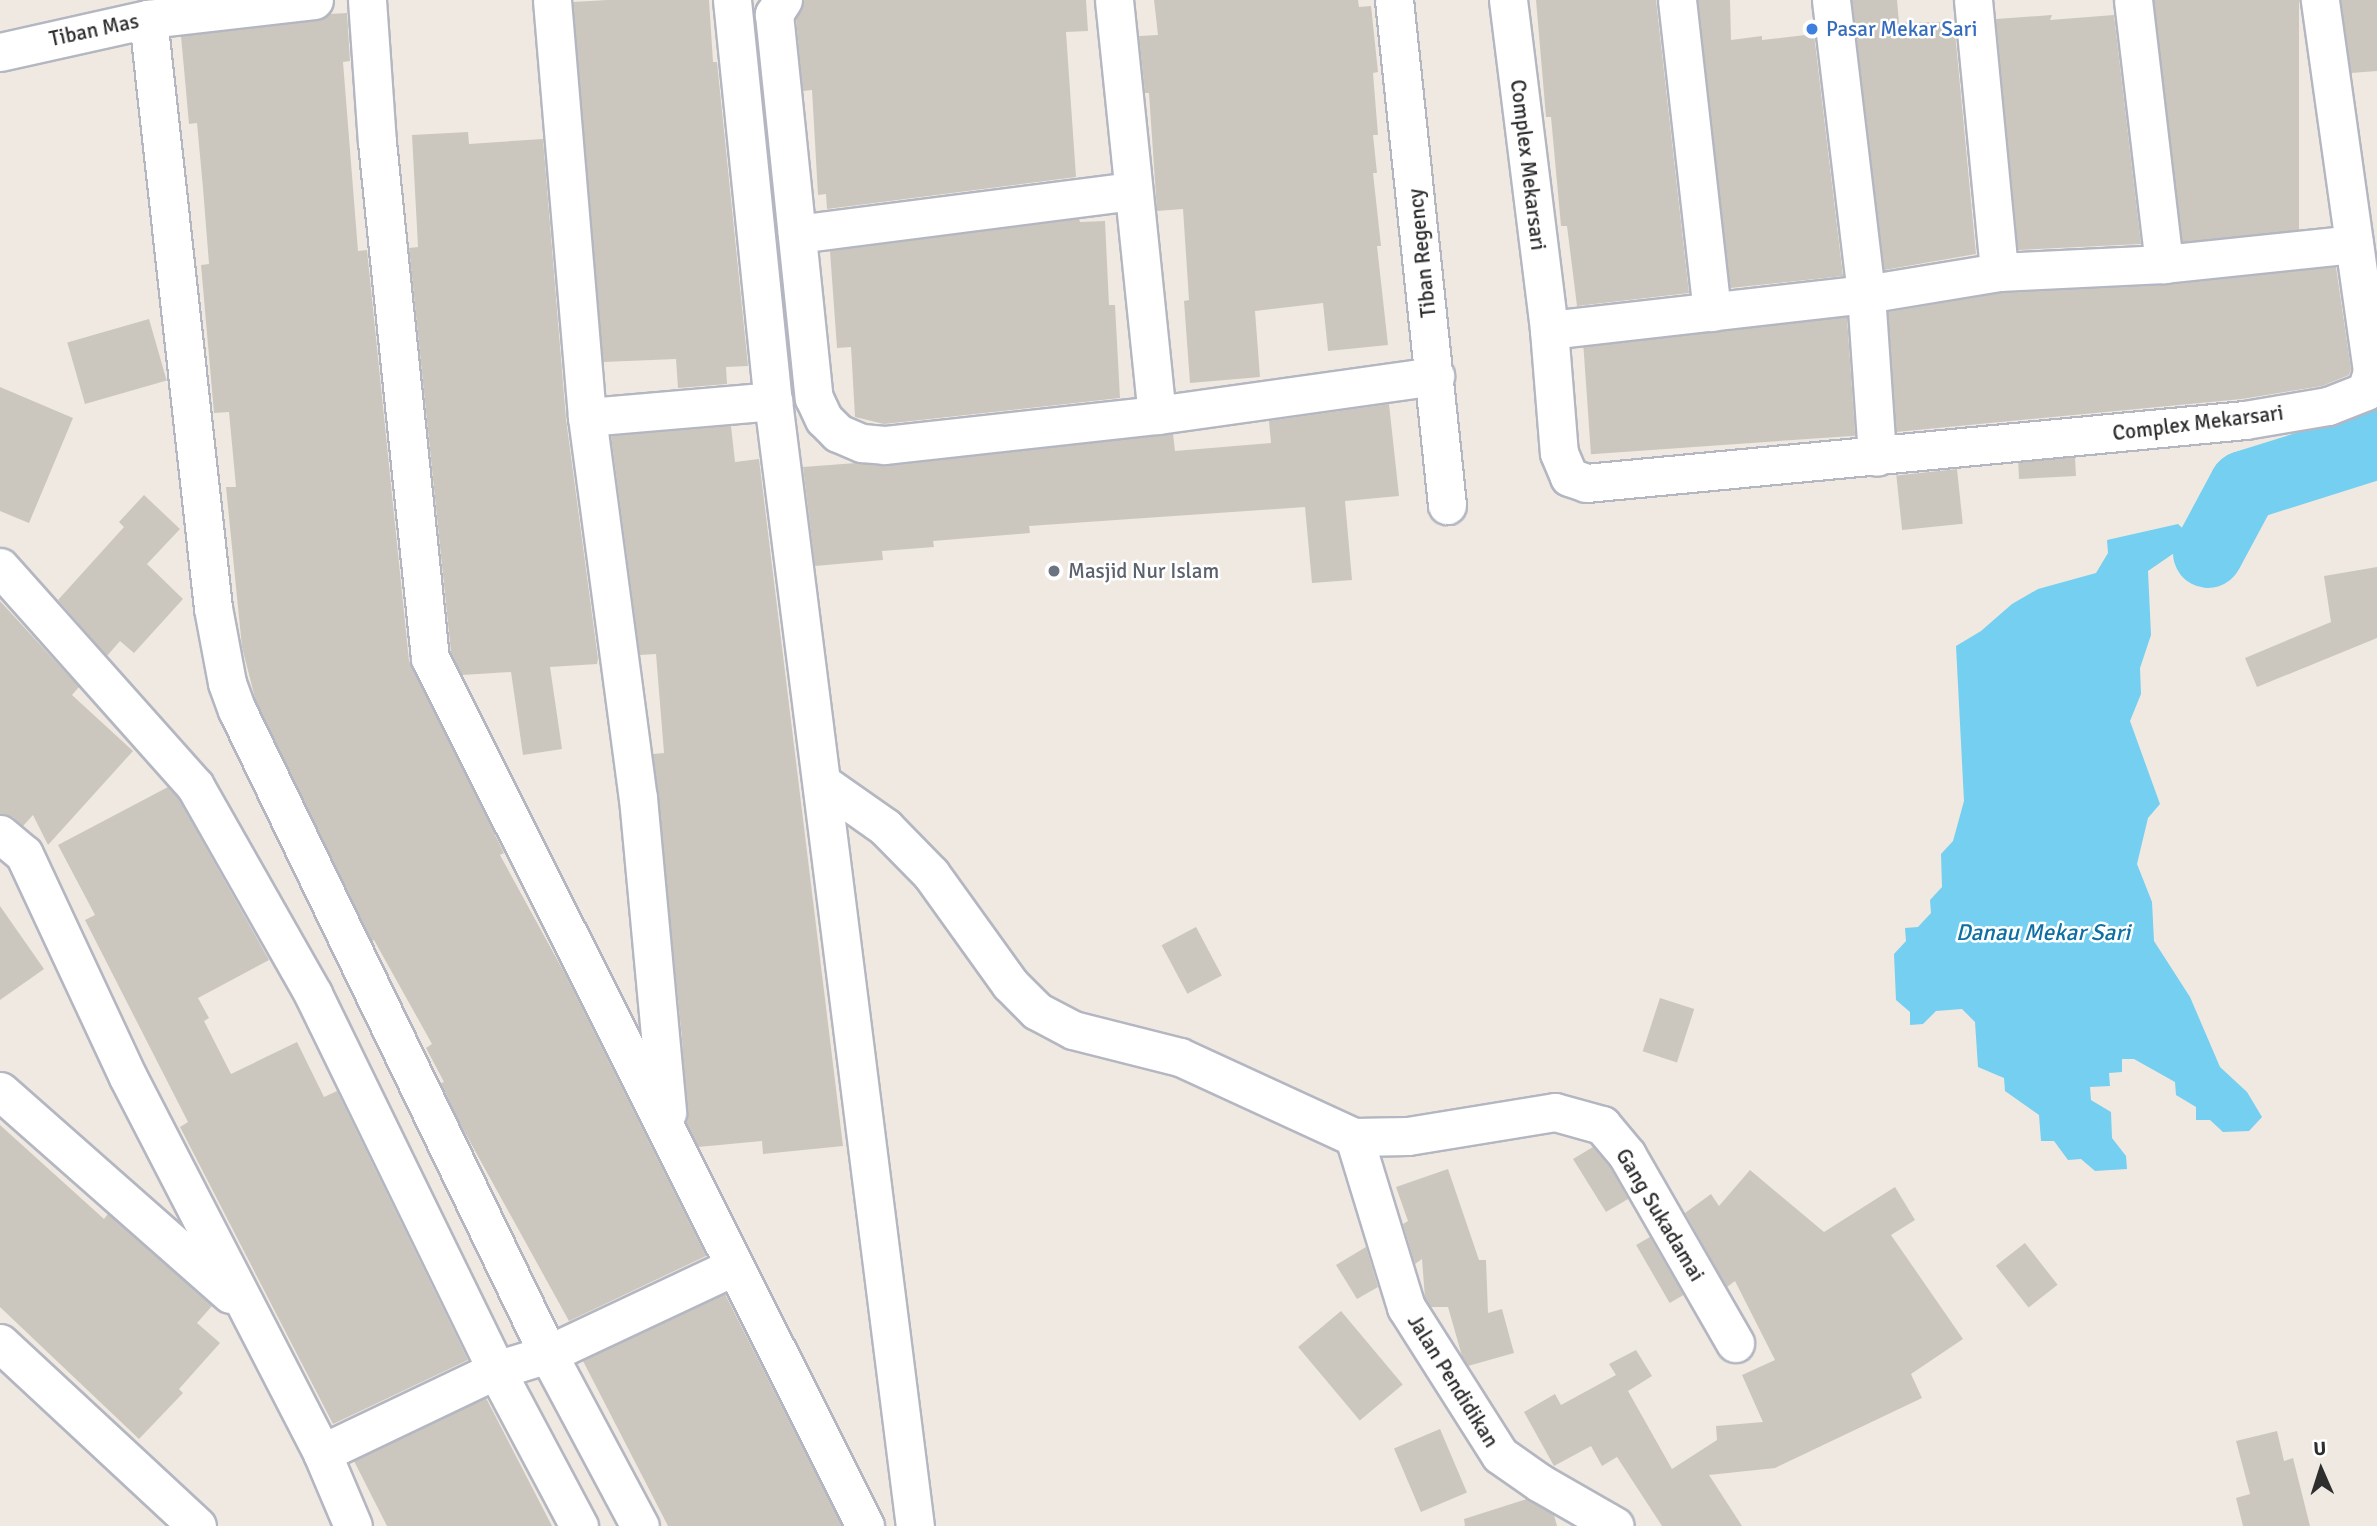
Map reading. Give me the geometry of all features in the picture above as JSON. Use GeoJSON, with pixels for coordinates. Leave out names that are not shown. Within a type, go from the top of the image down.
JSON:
{"type":"FeatureCollection","features":[{"type":"Feature","properties":{"kind":"street","name":"Tiban Mas"},"geometry":{"type":"LineString","coordinates":[[0,52],[148,19],[314,0]]}},
{"type":"Feature","properties":{"kind":"street"},"geometry":{"type":"LineString","coordinates":[[367,0],[377,142],[430,658],[865,1526]]}},
{"type":"Feature","properties":{"kind":"street"},"geometry":{"type":"LineString","coordinates":[[552,0],[587,417],[638,798],[670,1134]]}},
{"type":"Feature","properties":{"kind":"street"},"geometry":{"type":"LineString","coordinates":[[732,0],[773,401],[824,784],[915,1526]]}},
{"type":"Feature","properties":{"kind":"street"},"geometry":{"type":"LineString","coordinates":[[783,0],[774,14],[814,398],[824,419],[838,433],[862,443],[884,444],[1157,415],[1435,376]]}},
{"type":"Feature","properties":{"kind":"street"},"geometry":{"type":"LineString","coordinates":[[1114,0],[1157,415]]}},
{"type":"Feature","properties":{"kind":"street","name":"Tiban Regency"},"geometry":{"type":"LineString","coordinates":[[1394,0],[1447,505]]}},
{"type":"Feature","properties":{"kind":"street","name":"Complex Mekarsari"},"geometry":{"type":"LineString","coordinates":[[1508,0],[1549,330],[1559,453],[1562,467],[1569,477],[1577,481],[1606,482],[2245,420],[2328,406],[2366,391],[2372,371],[2320,0]]}},
{"type":"Feature","properties":{"kind":"street"},"geometry":{"type":"LineString","coordinates":[[1677,0],[1712,312]]}},
{"type":"Feature","properties":{"kind":"street"},"geometry":{"type":"LineString","coordinates":[[1831,0],[1866,294],[1877,457]]}},
{"type":"Feature","properties":{"kind":"street"},"geometry":{"type":"LineString","coordinates":[[1973,0],[1999,272]]}},
{"type":"Feature","properties":{"kind":"street"},"geometry":{"type":"LineString","coordinates":[[2133,0],[2164,264]]}},
{"type":"Feature","properties":{"kind":"street"},"geometry":{"type":"LineString","coordinates":[[148,19],[213,608],[227,683],[237,710],[548,1353],[640,1526]]}},
{"type":"Feature","properties":{"kind":"street"},"geometry":{"type":"LineString","coordinates":[[797,234],[1132,191]]}},
{"type":"Feature","properties":{"kind":"street"},"geometry":{"type":"LineString","coordinates":[[1549,330],[1866,294],[1999,272],[2164,264],[2354,244]]}},
{"type":"Feature","properties":{"kind":"street"},"geometry":{"type":"LineString","coordinates":[[587,417],[773,401]]}},
{"type":"Feature","properties":{"kind":"street"},"geometry":{"type":"LineString","coordinates":[[0,567],[195,786],[313,994],[496,1370],[579,1526]]}},
{"type":"Feature","properties":{"kind":"street"},"geometry":{"type":"LineString","coordinates":[[824,784],[885,827],[931,874],[1010,984],[1037,1011],[1073,1030],[1180,1057],[1354,1137]]}},
{"type":"Feature","properties":{"kind":"street"},"geometry":{"type":"LineString","coordinates":[[0,834],[24,854],[128,1077],[322,1453],[354,1526]]}},
{"type":"Feature","properties":{"kind":"street"},"geometry":{"type":"LineString","coordinates":[[0,1091],[245,1307]]}},
{"type":"Feature","properties":{"kind":"street","name":"Gang Sukadamai"},"geometry":{"type":"LineString","coordinates":[[1354,1137],[1408,1136],[1555,1112],[1602,1125],[1627,1155],[1735,1343]]}},
{"type":"Feature","properties":{"kind":"street","name":"Jalan Pendidikan"},"geometry":{"type":"LineString","coordinates":[[1354,1137],[1406,1307],[1500,1455],[1540,1483],[1615,1526]]}},
{"type":"Feature","properties":{"kind":"street"},"geometry":{"type":"LineString","coordinates":[[322,1453],[496,1370],[548,1353],[733,1267]]}},
{"type":"Feature","properties":{"kind":"street"},"geometry":{"type":"LineString","coordinates":[[0,1343],[197,1526]]}},
{"type":"Feature","properties":{"kind":"water","name":"Danau Mekar Sari"},"geometry":{"type":"Polygon","coordinates":[[[2178,524],[2208,553],[2180,549],[2148,571],[2151,635],[2140,668],[2141,694],[2130,721],[2160,804],[2148,818],[2137,864],[2152,902],[2154,941],[2190,997],[2220,1067],[2247,1092],[2262,1117],[2249,1131],[2223,1132],[2210,1120],[2196,1120],[2196,1107],[2176,1095],[2175,1082],[2134,1059],[2122,1059],[2122,1072],[2109,1073],[2110,1086],[2090,1087],[2091,1100],[2111,1112],[2112,1138],[2126,1156],[2127,1169],[2095,1171],[2081,1159],[2068,1160],[2054,1141],[2041,1141],[2039,1115],[2005,1091],[2004,1078],[1978,1067],[1975,1022],[1962,1009],[1936,1011],[1923,1024],[1910,1025],[1910,1012],[1896,1000],[1894,954],[1906,941],[1905,928],[1918,927],[1931,913],[1930,900],[1942,887],[1941,854],[1953,841],[1964,801],[1956,646],[1981,631],[2012,604],[2038,589],[2096,573],[2108,553],[2107,540],[2178,524]]]}},
{"type":"Feature","properties":{"kind":"building"},"geometry":{"type":"Polygon","coordinates":[[[709,0],[713,62],[717,62],[748,366],[726,367],[727,384],[678,388],[676,359],[603,362],[573,2],[709,0]]]}},
{"type":"Feature","properties":{"kind":"building"},"geometry":{"type":"Polygon","coordinates":[[[804,0],[1086,0],[1088,31],[1066,32],[1076,177],[827,209],[826,194],[818,195],[812,90],[803,91],[796,19],[804,0]]]}},
{"type":"Feature","properties":{"kind":"building"},"geometry":{"type":"Polygon","coordinates":[[[1154,0],[1358,0],[1359,7],[1371,6],[1378,72],[1373,73],[1378,135],[1373,135],[1377,173],[1373,173],[1381,246],[1377,246],[1388,345],[1328,351],[1323,303],[1255,311],[1260,377],[1190,383],[1184,301],[1189,300],[1183,209],[1157,211],[1149,93],[1145,93],[1139,36],[1158,35],[1154,0]]]}},
{"type":"Feature","properties":{"kind":"building"},"geometry":{"type":"Polygon","coordinates":[[[1536,0],[1656,0],[1689,293],[1577,306],[1567,226],[1561,226],[1551,117],[1546,117],[1536,0]]]}},
{"type":"Feature","properties":{"kind":"building"},"geometry":{"type":"Polygon","coordinates":[[[1698,0],[1730,0],[1731,40],[1762,36],[1762,40],[1814,34],[1843,276],[1730,288],[1698,0]]]}},
{"type":"Feature","properties":{"kind":"building"},"geometry":{"type":"Polygon","coordinates":[[[1852,0],[1897,0],[1899,23],[1954,22],[1976,254],[1884,270],[1852,0]]]}},
{"type":"Feature","properties":{"kind":"building"},"geometry":{"type":"Polygon","coordinates":[[[2154,0],[2299,0],[2299,243],[2154,243],[2154,0]]]}},
{"type":"Feature","properties":{"kind":"building"},"geometry":{"type":"Polygon","coordinates":[[[2341,0],[2377,0],[2377,71],[2351,73],[2341,0]]]}},
{"type":"Feature","properties":{"kind":"building"},"geometry":{"type":"Polygon","coordinates":[[[347,13],[350,61],[343,62],[358,251],[367,250],[409,661],[504,853],[500,855],[565,974],[706,1256],[569,1321],[458,1120],[441,1083],[444,1082],[426,1048],[432,1044],[374,940],[372,941],[256,702],[242,647],[226,487],[236,487],[229,412],[214,413],[201,265],[209,264],[203,188],[197,123],[189,124],[181,36],[316,21],[329,14],[347,13]]]}},
{"type":"Feature","properties":{"kind":"building"},"geometry":{"type":"Polygon","coordinates":[[[2052,15],[2050,20],[2114,15],[2141,244],[2018,250],[1996,19],[2052,15]]]}},
{"type":"Feature","properties":{"kind":"building"},"geometry":{"type":"Polygon","coordinates":[[[468,132],[469,144],[543,139],[566,419],[598,659],[597,664],[550,667],[562,749],[523,755],[511,672],[462,675],[451,652],[409,248],[418,247],[412,135],[468,132]]]}},
{"type":"Feature","properties":{"kind":"building"},"geometry":{"type":"Polygon","coordinates":[[[1079,219],[1080,222],[1105,221],[1109,305],[1115,305],[1120,398],[884,424],[855,417],[851,347],[837,348],[830,251],[1079,219]]]}},
{"type":"Feature","properties":{"kind":"building"},"geometry":{"type":"Polygon","coordinates":[[[2336,267],[2351,369],[2349,375],[2322,386],[2242,399],[1896,432],[1888,312],[2001,293],[2166,285],[2336,267]]]}},
{"type":"Feature","properties":{"kind":"building"},"geometry":{"type":"Polygon","coordinates":[[[1847,317],[1855,436],[1591,454],[1583,335],[1847,317]]]}},
{"type":"Feature","properties":{"kind":"building"},"geometry":{"type":"Polygon","coordinates":[[[149,319],[167,381],[85,404],[67,342],[149,319]]]}},
{"type":"Feature","properties":{"kind":"building"},"geometry":{"type":"Polygon","coordinates":[[[0,387],[73,418],[29,523],[0,511],[0,387]]]}},
{"type":"Feature","properties":{"kind":"building"},"geometry":{"type":"Polygon","coordinates":[[[1389,404],[1399,496],[1345,501],[1352,580],[1312,583],[1305,507],[1029,526],[1030,533],[933,541],[934,547],[882,551],[883,560],[815,566],[803,467],[856,463],[886,466],[1173,434],[1175,451],[1271,443],[1269,421],[1389,404]]]}},
{"type":"Feature","properties":{"kind":"building"},"geometry":{"type":"Polygon","coordinates":[[[731,426],[735,462],[759,459],[843,1146],[763,1154],[762,1141],[698,1147],[686,1122],[682,1039],[653,754],[664,753],[656,654],[640,655],[611,436],[731,426]]]}},
{"type":"Feature","properties":{"kind":"building"},"geometry":{"type":"Polygon","coordinates":[[[2075,457],[2076,476],[2019,479],[2018,460],[2075,457]]]}},
{"type":"Feature","properties":{"kind":"building"},"geometry":{"type":"Polygon","coordinates":[[[1957,469],[1963,524],[1902,530],[1896,475],[1957,469]]]}},
{"type":"Feature","properties":{"kind":"building"},"geometry":{"type":"Polygon","coordinates":[[[144,495],[180,529],[147,564],[183,599],[134,653],[120,641],[107,656],[58,600],[124,527],[119,522],[144,495]]]}},
{"type":"Feature","properties":{"kind":"building"},"geometry":{"type":"Polygon","coordinates":[[[2377,567],[2377,638],[2257,687],[2245,658],[2331,622],[2324,576],[2377,567]]]}},
{"type":"Feature","properties":{"kind":"building"},"geometry":{"type":"Polygon","coordinates":[[[0,601],[79,687],[72,695],[133,751],[48,845],[33,815],[23,826],[13,817],[0,814],[0,601]]]}},
{"type":"Feature","properties":{"kind":"building"},"geometry":{"type":"Polygon","coordinates":[[[168,787],[178,798],[269,960],[198,998],[209,1018],[204,1021],[231,1074],[297,1042],[324,1097],[337,1091],[468,1360],[333,1424],[180,1127],[188,1122],[85,920],[95,915],[58,845],[168,787]]]}},
{"type":"Feature","properties":{"kind":"building"},"geometry":{"type":"Polygon","coordinates":[[[0,906],[44,969],[0,1000],[0,906]]]}},
{"type":"Feature","properties":{"kind":"building"},"geometry":{"type":"Polygon","coordinates":[[[1196,927],[1222,976],[1187,994],[1162,945],[1196,927]]]}},
{"type":"Feature","properties":{"kind":"building"},"geometry":{"type":"Polygon","coordinates":[[[1660,998],[1694,1009],[1677,1062],[1643,1051],[1660,998]]]}},
{"type":"Feature","properties":{"kind":"building"},"geometry":{"type":"Polygon","coordinates":[[[0,1125],[104,1219],[108,1214],[212,1306],[197,1323],[220,1343],[179,1389],[183,1393],[139,1439],[0,1307],[0,1125]]]}},
{"type":"Feature","properties":{"kind":"building"},"geometry":{"type":"Polygon","coordinates":[[[1593,1147],[1610,1167],[1628,1199],[1606,1212],[1573,1159],[1593,1147]]]}},
{"type":"Feature","properties":{"kind":"building"},"geometry":{"type":"Polygon","coordinates":[[[1448,1169],[1479,1260],[1486,1260],[1488,1313],[1502,1309],[1514,1353],[1468,1366],[1462,1356],[1448,1307],[1431,1307],[1425,1298],[1422,1259],[1415,1264],[1403,1224],[1408,1221],[1396,1187],[1448,1169]]]}},
{"type":"Feature","properties":{"kind":"building"},"geometry":{"type":"Polygon","coordinates":[[[1750,1170],[1824,1232],[1895,1187],[1915,1220],[1891,1235],[1963,1339],[1911,1374],[1922,1398],[1775,1468],[1709,1475],[1742,1526],[1662,1526],[1617,1457],[1602,1466],[1591,1446],[1554,1466],[1524,1412],[1555,1394],[1561,1405],[1616,1375],[1609,1364],[1636,1350],[1652,1376],[1628,1391],[1672,1469],[1717,1440],[1716,1426],[1763,1422],[1742,1375],[1775,1360],[1735,1281],[1727,1287],[1685,1213],[1711,1194],[1719,1206],[1750,1170]]]}},
{"type":"Feature","properties":{"kind":"building"},"geometry":{"type":"Polygon","coordinates":[[[1650,1237],[1684,1295],[1670,1303],[1636,1245],[1650,1237]]]}},
{"type":"Feature","properties":{"kind":"building"},"geometry":{"type":"Polygon","coordinates":[[[2025,1243],[2058,1285],[2028,1308],[1996,1266],[2025,1243]]]}},
{"type":"Feature","properties":{"kind":"building"},"geometry":{"type":"Polygon","coordinates":[[[1366,1247],[1378,1287],[1357,1299],[1336,1265],[1366,1247]]]}},
{"type":"Feature","properties":{"kind":"building"},"geometry":{"type":"Polygon","coordinates":[[[725,1294],[842,1526],[668,1526],[583,1361],[725,1294]]]}},
{"type":"Feature","properties":{"kind":"building"},"geometry":{"type":"Polygon","coordinates":[[[1341,1311],[1403,1385],[1360,1421],[1298,1347],[1341,1311]]]}},
{"type":"Feature","properties":{"kind":"building"},"geometry":{"type":"Polygon","coordinates":[[[486,1398],[552,1526],[387,1526],[354,1461],[486,1398]]]}},
{"type":"Feature","properties":{"kind":"building"},"geometry":{"type":"Polygon","coordinates":[[[1440,1429],[1467,1493],[1421,1512],[1394,1449],[1440,1429]]]}},
{"type":"Feature","properties":{"kind":"building"},"geometry":{"type":"Polygon","coordinates":[[[2277,1431],[2284,1461],[2293,1458],[2310,1526],[2243,1526],[2236,1498],[2250,1494],[2236,1441],[2277,1431]]]}},
{"type":"Feature","properties":{"kind":"building"},"geometry":{"type":"Polygon","coordinates":[[[1527,1499],[1554,1515],[1557,1526],[1465,1526],[1464,1519],[1527,1499]]]}},
{"type":"Feature","properties":{"kind":"waterway"},"geometry":{"type":"LineString","coordinates":[[2208,553],[2244,486],[2377,444]]}},
{"type":"Feature","properties":{"kind":"place","name":"Pasar Mekar Sari"},"geometry":{"type":"Point","coordinates":[1812,29]}},
{"type":"Feature","properties":{"kind":"place","name":"Masjid Nur Islam"},"geometry":{"type":"Point","coordinates":[1054,571]}}]}
